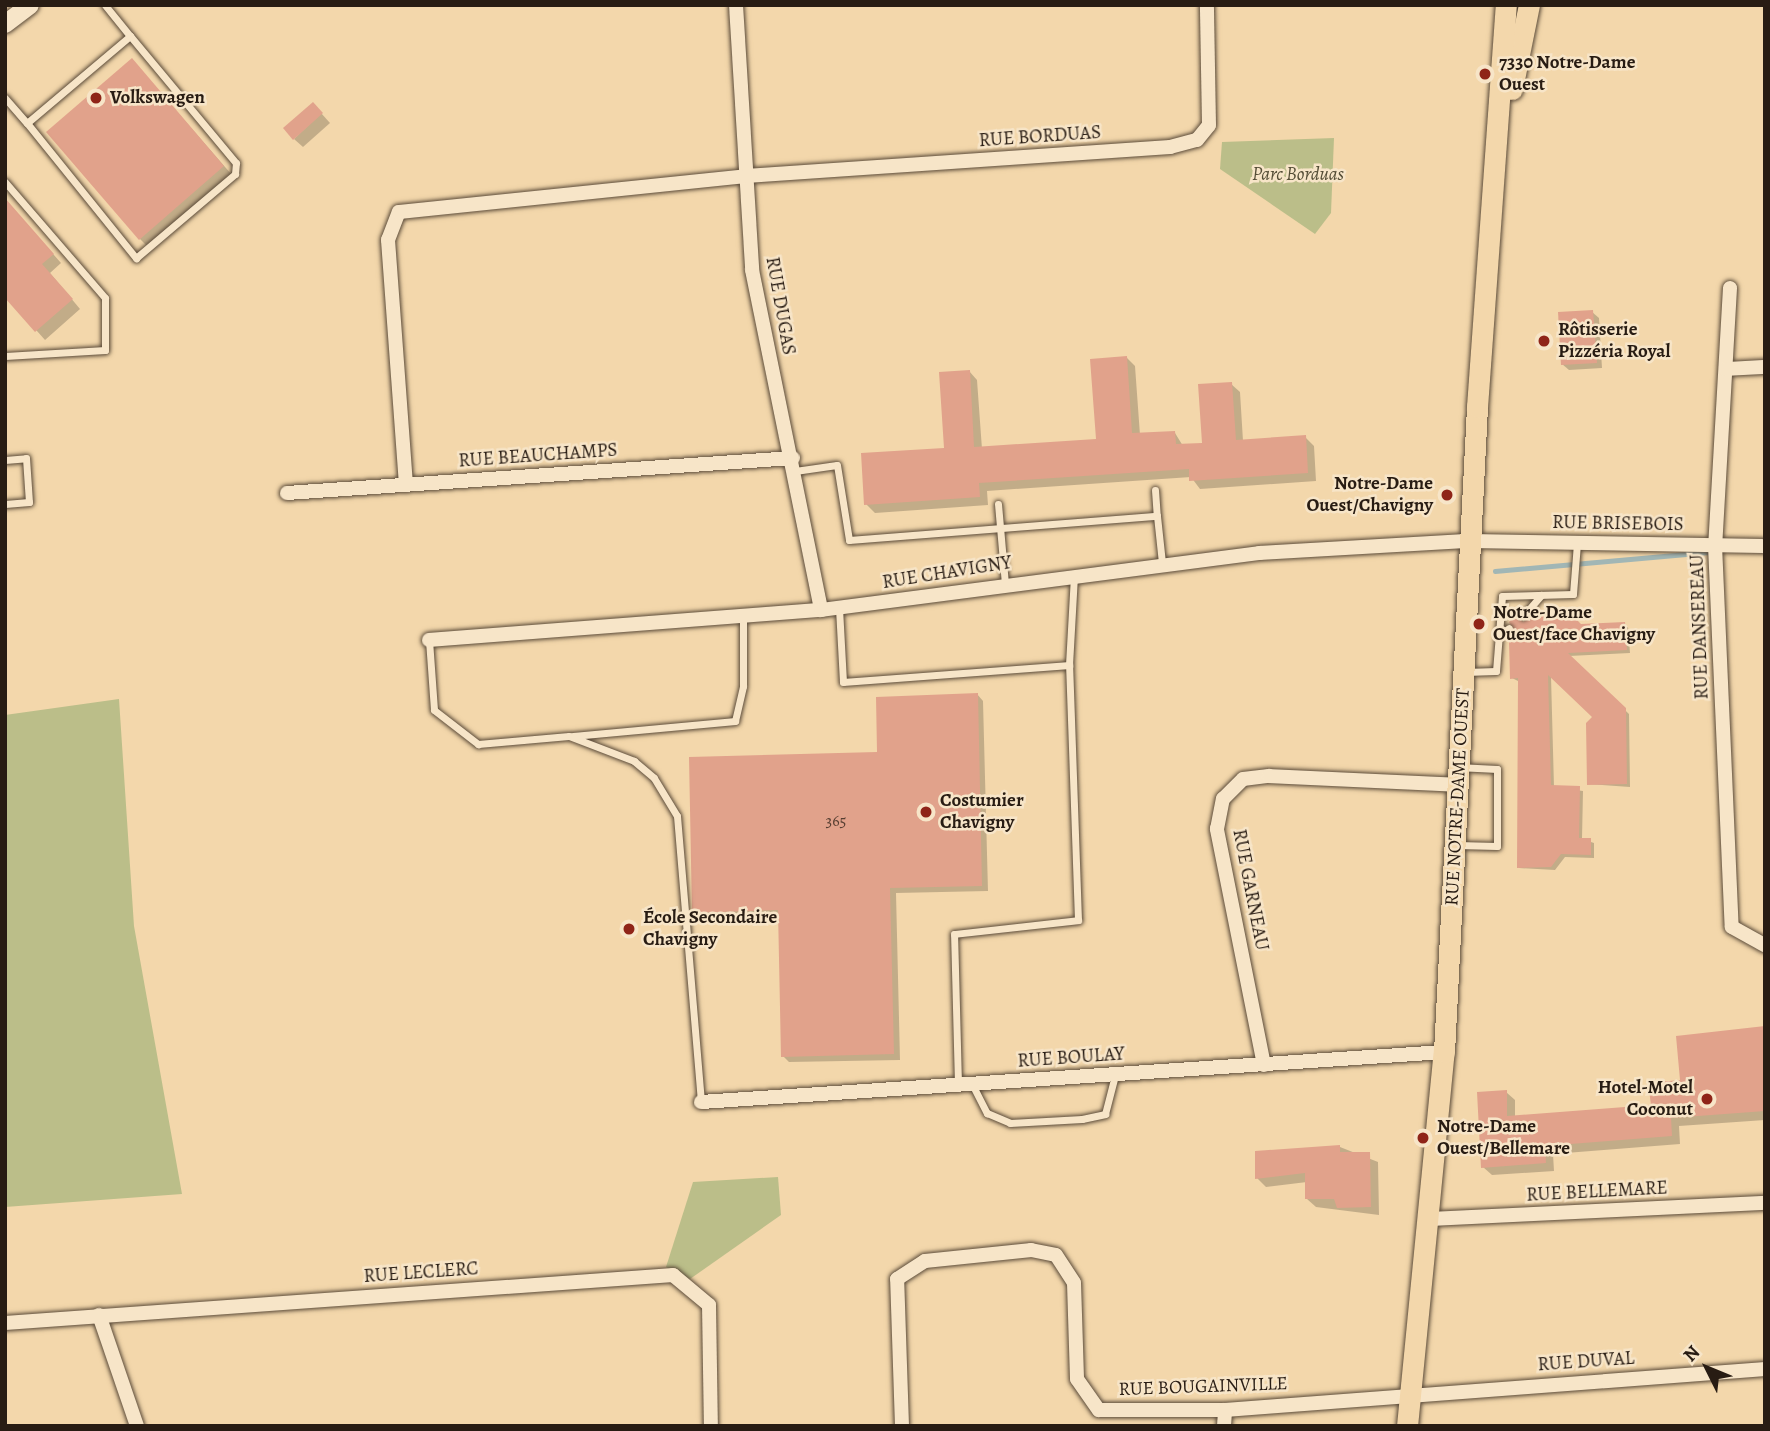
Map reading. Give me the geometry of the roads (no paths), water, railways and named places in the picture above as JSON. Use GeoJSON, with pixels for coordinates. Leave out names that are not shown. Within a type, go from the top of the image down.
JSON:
{"type":"FeatureCollection","features":[{"type":"Feature","properties":{"kind":"main road","name":"RUE NOTRE-DAME OUEST"},"geometry":{"type":"LineString","coordinates":[[1407,1426],[1432,1219],[1444,1052],[1460,776],[1469,541],[1506,5]]}},
{"type":"Feature","properties":{"kind":"main road","name":"RUE NOTRE-DAME OUEST"},"geometry":{"type":"LineString","coordinates":[[1495,166],[1529,5]]}},
{"type":"Feature","properties":{"kind":"street"},"geometry":{"type":"LineString","coordinates":[[5,24],[30,5]]}},
{"type":"Feature","properties":{"kind":"street","name":"RUE DUGAS"},"geometry":{"type":"LineString","coordinates":[[736,5],[752,270],[794,465],[821,610]]}},
{"type":"Feature","properties":{"kind":"street","name":"RUE BORDUAS"},"geometry":{"type":"LineString","coordinates":[[746,176],[1170,147],[1197,140],[1209,125],[1213,106],[1207,5]]}},
{"type":"Feature","properties":{"kind":"street"},"geometry":{"type":"LineString","coordinates":[[407,485],[388,240],[399,212],[746,176]]}},
{"type":"Feature","properties":{"kind":"street","name":"RUE DANSEREAU"},"geometry":{"type":"LineString","coordinates":[[1730,288],[1715,545],[1731,927],[1765,945]]}},
{"type":"Feature","properties":{"kind":"street"},"geometry":{"type":"LineString","coordinates":[[1726,369],[1765,366]]}},
{"type":"Feature","properties":{"kind":"street","name":"RUE BEAUCHAMPS"},"geometry":{"type":"LineString","coordinates":[[287,493],[794,465]]}},
{"type":"Feature","properties":{"kind":"street","name":"RUE BRISEBOIS"},"geometry":{"type":"LineString","coordinates":[[1469,541],[1765,546]]}},
{"type":"Feature","properties":{"kind":"street","name":"RUE CHAVIGNY"},"geometry":{"type":"LineString","coordinates":[[429,639],[821,610],[1074,573],[1469,541]]}},
{"type":"Feature","properties":{"kind":"street","name":"RUE GARNEAU"},"geometry":{"type":"LineString","coordinates":[[1264,1065],[1217,829],[1223,799],[1243,779],[1269,776],[1460,776]]}},
{"type":"Feature","properties":{"kind":"street","name":"RUE BOULAY"},"geometry":{"type":"LineString","coordinates":[[701,1102],[1444,1052]]}},
{"type":"Feature","properties":{"kind":"street","name":"RUE BELLEMARE"},"geometry":{"type":"LineString","coordinates":[[1432,1219],[1765,1203]]}},
{"type":"Feature","properties":{"kind":"street","name":"RUE BOUGAINVILLE"},"geometry":{"type":"LineString","coordinates":[[902,1426],[897,1279],[925,1261],[1031,1250],[1056,1255],[1074,1283],[1077,1379],[1099,1410],[1225,1410],[1409,1392]]}},
{"type":"Feature","properties":{"kind":"street","name":"RUE LECLERC"},"geometry":{"type":"LineString","coordinates":[[5,1322],[673,1275],[709,1305],[711,1426]]}},
{"type":"Feature","properties":{"kind":"street"},"geometry":{"type":"LineString","coordinates":[[99,1315],[137,1426]]}},
{"type":"Feature","properties":{"kind":"street","name":"RUE DUVAL"},"geometry":{"type":"LineString","coordinates":[[1409,1392],[1765,1369]]}},
{"type":"Feature","properties":{"kind":"street"},"geometry":{"type":"LineString","coordinates":[[1224,1426],[1225,1410]]}},
{"type":"Feature","properties":{"kind":"lane"},"geometry":{"type":"LineString","coordinates":[[5,98],[136,258],[235,174],[236,163],[105,5]]}},
{"type":"Feature","properties":{"kind":"lane"},"geometry":{"type":"LineString","coordinates":[[27,123],[131,36]]}},
{"type":"Feature","properties":{"kind":"lane"},"geometry":{"type":"LineString","coordinates":[[5,182],[105,298],[105,350],[5,356]]}},
{"type":"Feature","properties":{"kind":"lane"},"geometry":{"type":"LineString","coordinates":[[5,460],[26,458],[29,502],[5,503]]}},
{"type":"Feature","properties":{"kind":"lane"},"geometry":{"type":"LineString","coordinates":[[794,465],[838,465],[849,540],[1157,516]]}},
{"type":"Feature","properties":{"kind":"lane"},"geometry":{"type":"LineString","coordinates":[[1155,490],[1161,564]]}},
{"type":"Feature","properties":{"kind":"lane"},"geometry":{"type":"LineString","coordinates":[[998,504],[1005,584]]}},
{"type":"Feature","properties":{"kind":"lane"},"geometry":{"type":"LineString","coordinates":[[1464,672],[1496,671],[1502,596],[1573,594],[1577,542]]}},
{"type":"Feature","properties":{"kind":"lane"},"geometry":{"type":"LineString","coordinates":[[1074,573],[1069,665],[1078,920],[954,934],[965,1084],[987,1113],[1010,1123],[1082,1119],[1105,1114],[1115,1074]]}},
{"type":"Feature","properties":{"kind":"lane"},"geometry":{"type":"LineString","coordinates":[[1523,616],[1541,595]]}},
{"type":"Feature","properties":{"kind":"lane"},"geometry":{"type":"LineString","coordinates":[[838,607],[843,682],[1069,665]]}},
{"type":"Feature","properties":{"kind":"lane"},"geometry":{"type":"LineString","coordinates":[[429,639],[434,710],[478,744],[736,721],[743,686],[743,614]]}},
{"type":"Feature","properties":{"kind":"lane"},"geometry":{"type":"LineString","coordinates":[[1499,635],[1509,628]]}},
{"type":"Feature","properties":{"kind":"lane"},"geometry":{"type":"LineString","coordinates":[[569,736],[634,761],[654,778],[677,816],[701,1102]]}},
{"type":"Feature","properties":{"kind":"lane"},"geometry":{"type":"LineString","coordinates":[[1456,845],[1497,846],[1497,769],[1460,776]]}},
{"type":"Feature","properties":{"kind":"waterway"},"geometry":{"type":"LineString","coordinates":[[1495,571],[1708,552]]}},
{"type":"Feature","properties":{"kind":"place","name":"7330 Notre-Dame Ouest"},"geometry":{"type":"Point","coordinates":[1485,74]}},
{"type":"Feature","properties":{"kind":"place","name":"Volkswagen"},"geometry":{"type":"Point","coordinates":[96,98]}},
{"type":"Feature","properties":{"kind":"place","name":"Rôtisserie Pizzéria Royal"},"geometry":{"type":"Point","coordinates":[1544,341]}},
{"type":"Feature","properties":{"kind":"place","name":"Notre-Dame Ouest/Chavigny"},"geometry":{"type":"Point","coordinates":[1447,495]}},
{"type":"Feature","properties":{"kind":"place","name":"Notre-Dame Ouest/face Chavigny"},"geometry":{"type":"Point","coordinates":[1479,624]}},
{"type":"Feature","properties":{"kind":"place","name":"Costumier Chavigny"},"geometry":{"type":"Point","coordinates":[926,812]}},
{"type":"Feature","properties":{"kind":"place","name":"École Secondaire Chavigny"},"geometry":{"type":"Point","coordinates":[629,929]}},
{"type":"Feature","properties":{"kind":"place","name":"Hotel-Motel Coconut"},"geometry":{"type":"Point","coordinates":[1707,1099]}},
{"type":"Feature","properties":{"kind":"place","name":"Notre-Dame Ouest/Bellemare"},"geometry":{"type":"Point","coordinates":[1423,1138]}},
{"type":"Feature","properties":{"kind":"park label","name":"Parc Borduas"},"geometry":{"type":"Point","coordinates":[1298,175]}}]}
